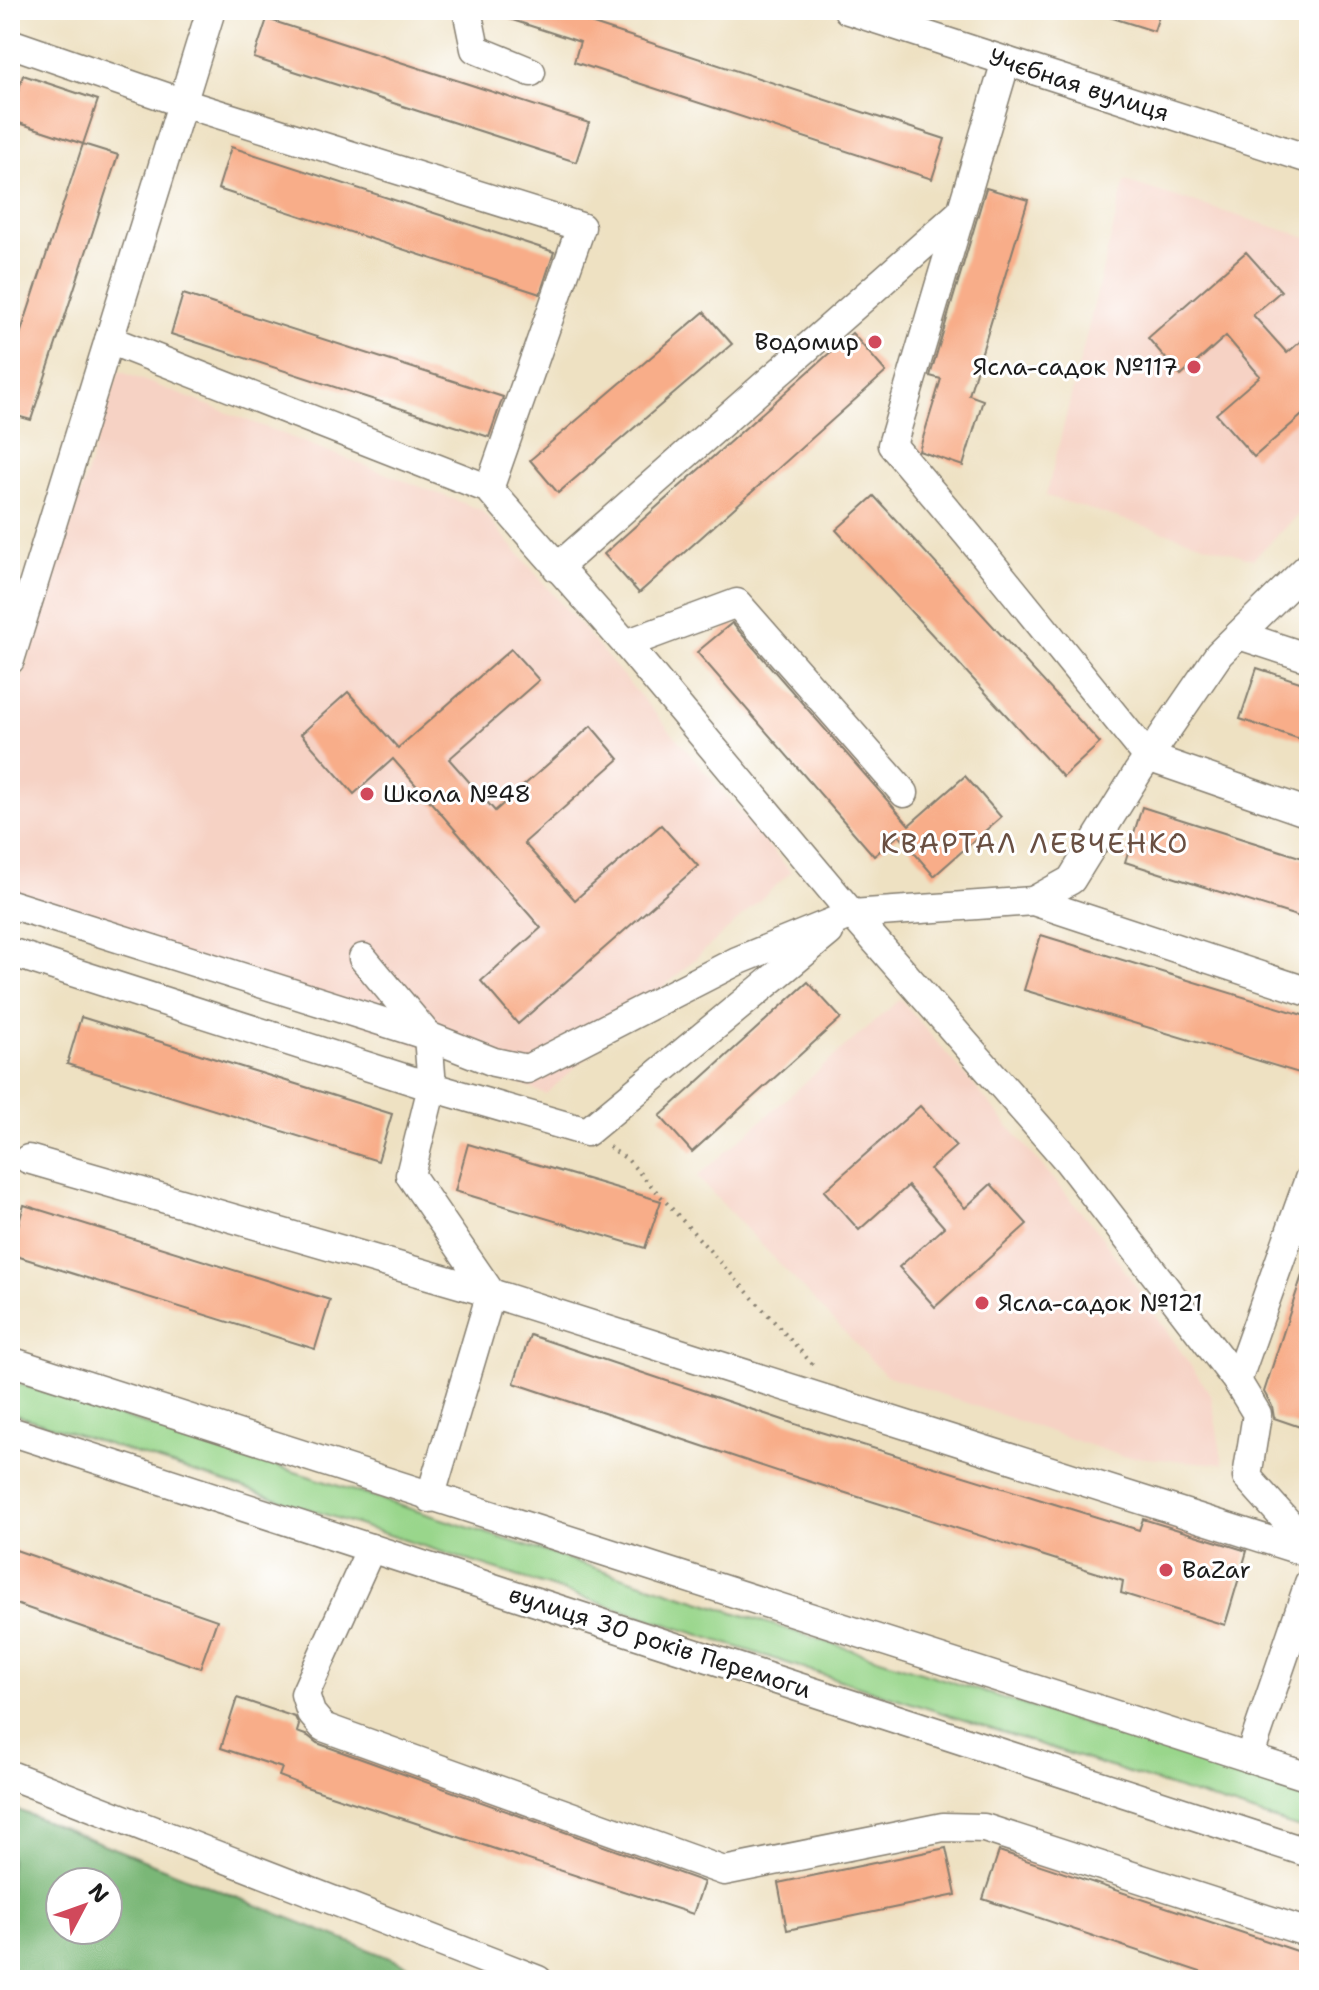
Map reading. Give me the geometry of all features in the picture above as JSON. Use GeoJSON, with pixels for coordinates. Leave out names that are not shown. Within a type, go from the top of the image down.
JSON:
{"type":"FeatureCollection","features":[{"type":"Feature","properties":{"kind":"street"},"geometry":{"type":"LineString","coordinates":[[10,660],[211,10]]}},
{"type":"Feature","properties":{"kind":"street"},"geometry":{"type":"LineString","coordinates":[[467,10],[475,49],[531,72]]}},
{"type":"Feature","properties":{"kind":"street","name":"Учєбная вулиця"},"geometry":{"type":"LineString","coordinates":[[848,10],[1309,159]]}},
{"type":"Feature","properties":{"kind":"street"},"geometry":{"type":"LineString","coordinates":[[10,43],[183,103],[581,227],[489,489]]}},
{"type":"Feature","properties":{"kind":"street"},"geometry":{"type":"LineString","coordinates":[[1006,61],[892,445],[1148,757],[1309,813]]}},
{"type":"Feature","properties":{"kind":"street"},"geometry":{"type":"LineString","coordinates":[[557,568],[961,213]]}},
{"type":"Feature","properties":{"kind":"street"},"geometry":{"type":"LineString","coordinates":[[109,340],[489,489],[626,644],[852,914],[1068,1161],[1237,1381],[1257,1414],[1247,1477],[1309,1546]]}},
{"type":"Feature","properties":{"kind":"street"},"geometry":{"type":"LineString","coordinates":[[1033,901],[1071,880],[1148,757],[1219,654],[1309,566]]}},
{"type":"Feature","properties":{"kind":"street"},"geometry":{"type":"LineString","coordinates":[[626,644],[737,603],[904,793]]}},
{"type":"Feature","properties":{"kind":"street"},"geometry":{"type":"LineString","coordinates":[[1239,635],[1309,658]]}},
{"type":"Feature","properties":{"kind":"street"},"geometry":{"type":"LineString","coordinates":[[10,904],[428,1036],[494,1062],[527,1069],[737,961],[852,914],[1033,901],[1309,992]]}},
{"type":"Feature","properties":{"kind":"street"},"geometry":{"type":"LineString","coordinates":[[10,952],[432,1087],[587,1132],[852,914]]}},
{"type":"Feature","properties":{"kind":"street"},"geometry":{"type":"LineString","coordinates":[[363,958],[428,1036],[432,1087],[410,1175],[491,1293]]}},
{"type":"Feature","properties":{"kind":"street"},"geometry":{"type":"LineString","coordinates":[[28,1159],[491,1293],[1309,1553]]}},
{"type":"Feature","properties":{"kind":"street"},"geometry":{"type":"LineString","coordinates":[[1237,1381],[1309,1179]]}},
{"type":"Feature","properties":{"kind":"street"},"geometry":{"type":"LineString","coordinates":[[430,1498],[491,1293]]}},
{"type":"Feature","properties":{"kind":"street"},"geometry":{"type":"LineString","coordinates":[[10,1361],[1309,1777]]}},
{"type":"Feature","properties":{"kind":"street","name":"вулиця 30 років Перемоги"},"geometry":{"type":"LineString","coordinates":[[10,1431],[1309,1853]]}},
{"type":"Feature","properties":{"kind":"street"},"geometry":{"type":"LineString","coordinates":[[371,1548],[305,1694],[311,1713],[323,1727],[724,1871],[943,1827],[984,1828],[1309,1933]]}},
{"type":"Feature","properties":{"kind":"street"},"geometry":{"type":"LineString","coordinates":[[1249,1758],[1309,1583]]}},
{"type":"Feature","properties":{"kind":"street"},"geometry":{"type":"LineString","coordinates":[[10,1775],[538,1980]]}},
{"type":"Feature","properties":{"kind":"path"},"geometry":{"type":"LineString","coordinates":[[587,1132],[627,1159],[819,1372]]}},
{"type":"Feature","properties":{"kind":"shaded area","name":"Ясла-садок №117"},"geometry":{"type":"Polygon","coordinates":[[[1125,181],[1309,238],[1309,504],[1253,559],[1046,496],[1125,181]]]}},
{"type":"Feature","properties":{"kind":"shaded area","name":"Школа №48"},"geometry":{"type":"Polygon","coordinates":[[[119,371],[481,510],[791,872],[546,1094],[10,891],[10,716],[119,371]]]}},
{"type":"Feature","properties":{"kind":"shaded area","name":"Ясла-садок №121"},"geometry":{"type":"Polygon","coordinates":[[[900,999],[1097,1230],[1211,1395],[1223,1464],[1121,1456],[885,1375],[697,1177],[900,999]]]}},
{"type":"Feature","properties":{"kind":"green space"},"geometry":{"type":"Polygon","coordinates":[[[10,1381],[1309,1796],[1309,1831],[10,1413],[10,1381]]]}},
{"type":"Feature","properties":{"kind":"green space"},"geometry":{"type":"Polygon","coordinates":[[[10,1807],[445,1980],[10,1980],[10,1807]]]}},
{"type":"Feature","properties":{"kind":"building"},"geometry":{"type":"Polygon","coordinates":[[[494,10],[574,10],[572,17],[945,139],[932,179],[574,62],[580,42],[494,14],[494,10]]]}},
{"type":"Feature","properties":{"kind":"building"},"geometry":{"type":"Polygon","coordinates":[[[1101,10],[1161,10],[1154,31],[1100,14],[1101,10]]]}},
{"type":"Feature","properties":{"kind":"building"},"geometry":{"type":"Polygon","coordinates":[[[267,19],[589,123],[576,162],[254,58],[267,19]]]}},
{"type":"Feature","properties":{"kind":"building"},"geometry":{"type":"Polygon","coordinates":[[[23,75],[98,100],[83,144],[10,120],[23,75]]]}},
{"type":"Feature","properties":{"kind":"building"},"geometry":{"type":"Polygon","coordinates":[[[83,144],[118,155],[31,420],[10,414],[10,365],[83,144]]]}},
{"type":"Feature","properties":{"kind":"building"},"geometry":{"type":"Polygon","coordinates":[[[231,147],[554,252],[540,294],[218,189],[231,147]]]}},
{"type":"Feature","properties":{"kind":"building"},"geometry":{"type":"Polygon","coordinates":[[[986,188],[1028,200],[969,395],[983,400],[963,466],[919,451],[941,379],[930,376],[986,188]]]}},
{"type":"Feature","properties":{"kind":"building"},"geometry":{"type":"Polygon","coordinates":[[[1246,252],[1281,291],[1253,315],[1287,353],[1309,334],[1309,409],[1254,457],[1216,414],[1260,376],[1226,336],[1181,376],[1148,338],[1246,252]]]}},
{"type":"Feature","properties":{"kind":"building"},"geometry":{"type":"Polygon","coordinates":[[[183,294],[503,397],[489,437],[171,334],[183,294]]]}},
{"type":"Feature","properties":{"kind":"building"},"geometry":{"type":"Polygon","coordinates":[[[704,312],[732,344],[558,493],[530,460],[704,312]]]}},
{"type":"Feature","properties":{"kind":"building"},"geometry":{"type":"Polygon","coordinates":[[[852,333],[886,372],[639,593],[604,554],[852,333]]]}},
{"type":"Feature","properties":{"kind":"building"},"geometry":{"type":"Polygon","coordinates":[[[874,496],[1100,743],[1063,777],[836,530],[874,496]]]}},
{"type":"Feature","properties":{"kind":"building"},"geometry":{"type":"Polygon","coordinates":[[[732,623],[909,825],[965,776],[1001,817],[934,876],[899,835],[874,856],[697,652],[732,623]]]}},
{"type":"Feature","properties":{"kind":"building"},"geometry":{"type":"Polygon","coordinates":[[[511,649],[539,680],[449,759],[495,811],[591,726],[619,759],[524,843],[575,900],[661,825],[698,866],[518,1024],[481,981],[541,928],[393,759],[354,794],[301,734],[348,692],[398,748],[511,649]]]}},
{"type":"Feature","properties":{"kind":"building"},"geometry":{"type":"Polygon","coordinates":[[[1257,668],[1309,685],[1309,742],[1240,719],[1257,668]]]}},
{"type":"Feature","properties":{"kind":"building"},"geometry":{"type":"Polygon","coordinates":[[[1142,807],[1309,860],[1309,920],[1125,862],[1142,807]]]}},
{"type":"Feature","properties":{"kind":"building"},"geometry":{"type":"Polygon","coordinates":[[[1041,935],[1309,1017],[1309,1076],[1024,990],[1041,935]]]}},
{"type":"Feature","properties":{"kind":"building"},"geometry":{"type":"Polygon","coordinates":[[[808,982],[841,1018],[692,1152],[660,1116],[808,982]]]}},
{"type":"Feature","properties":{"kind":"building"},"geometry":{"type":"Polygon","coordinates":[[[81,1017],[392,1114],[378,1161],[67,1064],[81,1017]]]}},
{"type":"Feature","properties":{"kind":"building"},"geometry":{"type":"Polygon","coordinates":[[[920,1106],[956,1146],[930,1169],[965,1208],[991,1184],[1027,1224],[935,1307],[899,1267],[944,1227],[908,1186],[859,1230],[824,1191],[920,1106]]]}},
{"type":"Feature","properties":{"kind":"building"},"geometry":{"type":"Polygon","coordinates":[[[468,1144],[661,1201],[645,1248],[455,1191],[468,1144]]]}},
{"type":"Feature","properties":{"kind":"building"},"geometry":{"type":"Polygon","coordinates":[[[24,1205],[330,1300],[315,1349],[10,1254],[24,1205]]]}},
{"type":"Feature","properties":{"kind":"building"},"geometry":{"type":"Polygon","coordinates":[[[1305,1266],[1309,1266],[1309,1430],[1274,1418],[1272,1406],[1264,1392],[1305,1266]]]}},
{"type":"Feature","properties":{"kind":"building"},"geometry":{"type":"Polygon","coordinates":[[[530,1335],[801,1426],[1139,1530],[1143,1519],[1247,1551],[1225,1625],[1121,1593],[1123,1581],[786,1474],[514,1383],[530,1335]]]}},
{"type":"Feature","properties":{"kind":"building"},"geometry":{"type":"Polygon","coordinates":[[[10,1548],[217,1620],[200,1668],[10,1602],[10,1548]]]}},
{"type":"Feature","properties":{"kind":"building"},"geometry":{"type":"Polygon","coordinates":[[[237,1698],[295,1717],[299,1725],[297,1732],[317,1743],[704,1882],[693,1914],[279,1776],[282,1768],[221,1748],[237,1698]]]}},
{"type":"Feature","properties":{"kind":"building"},"geometry":{"type":"Polygon","coordinates":[[[946,1848],[956,1895],[787,1930],[778,1883],[946,1848]]]}},
{"type":"Feature","properties":{"kind":"building"},"geometry":{"type":"Polygon","coordinates":[[[999,1851],[1309,1955],[1309,1980],[1224,1980],[983,1899],[999,1851]]]}},
{"type":"Feature","properties":{"kind":"place","name":"Водомир"},"geometry":{"type":"Point","coordinates":[875,342]}},
{"type":"Feature","properties":{"kind":"place","name":"Ясла-садок №117"},"geometry":{"type":"Point","coordinates":[1194,367]}},
{"type":"Feature","properties":{"kind":"place","name":"Школа №48"},"geometry":{"type":"Point","coordinates":[367,794]}},
{"type":"Feature","properties":{"kind":"place","name":"Ясла-садок №121"},"geometry":{"type":"Point","coordinates":[982,1303]}},
{"type":"Feature","properties":{"kind":"place","name":"BaZar"},"geometry":{"type":"Point","coordinates":[1166,1570]}},
{"type":"Feature","properties":{"kind":"district","name":"КВАРТАЛ ЛЕВЧЕНКО"},"geometry":{"type":"Point","coordinates":[1035,843]}}]}
